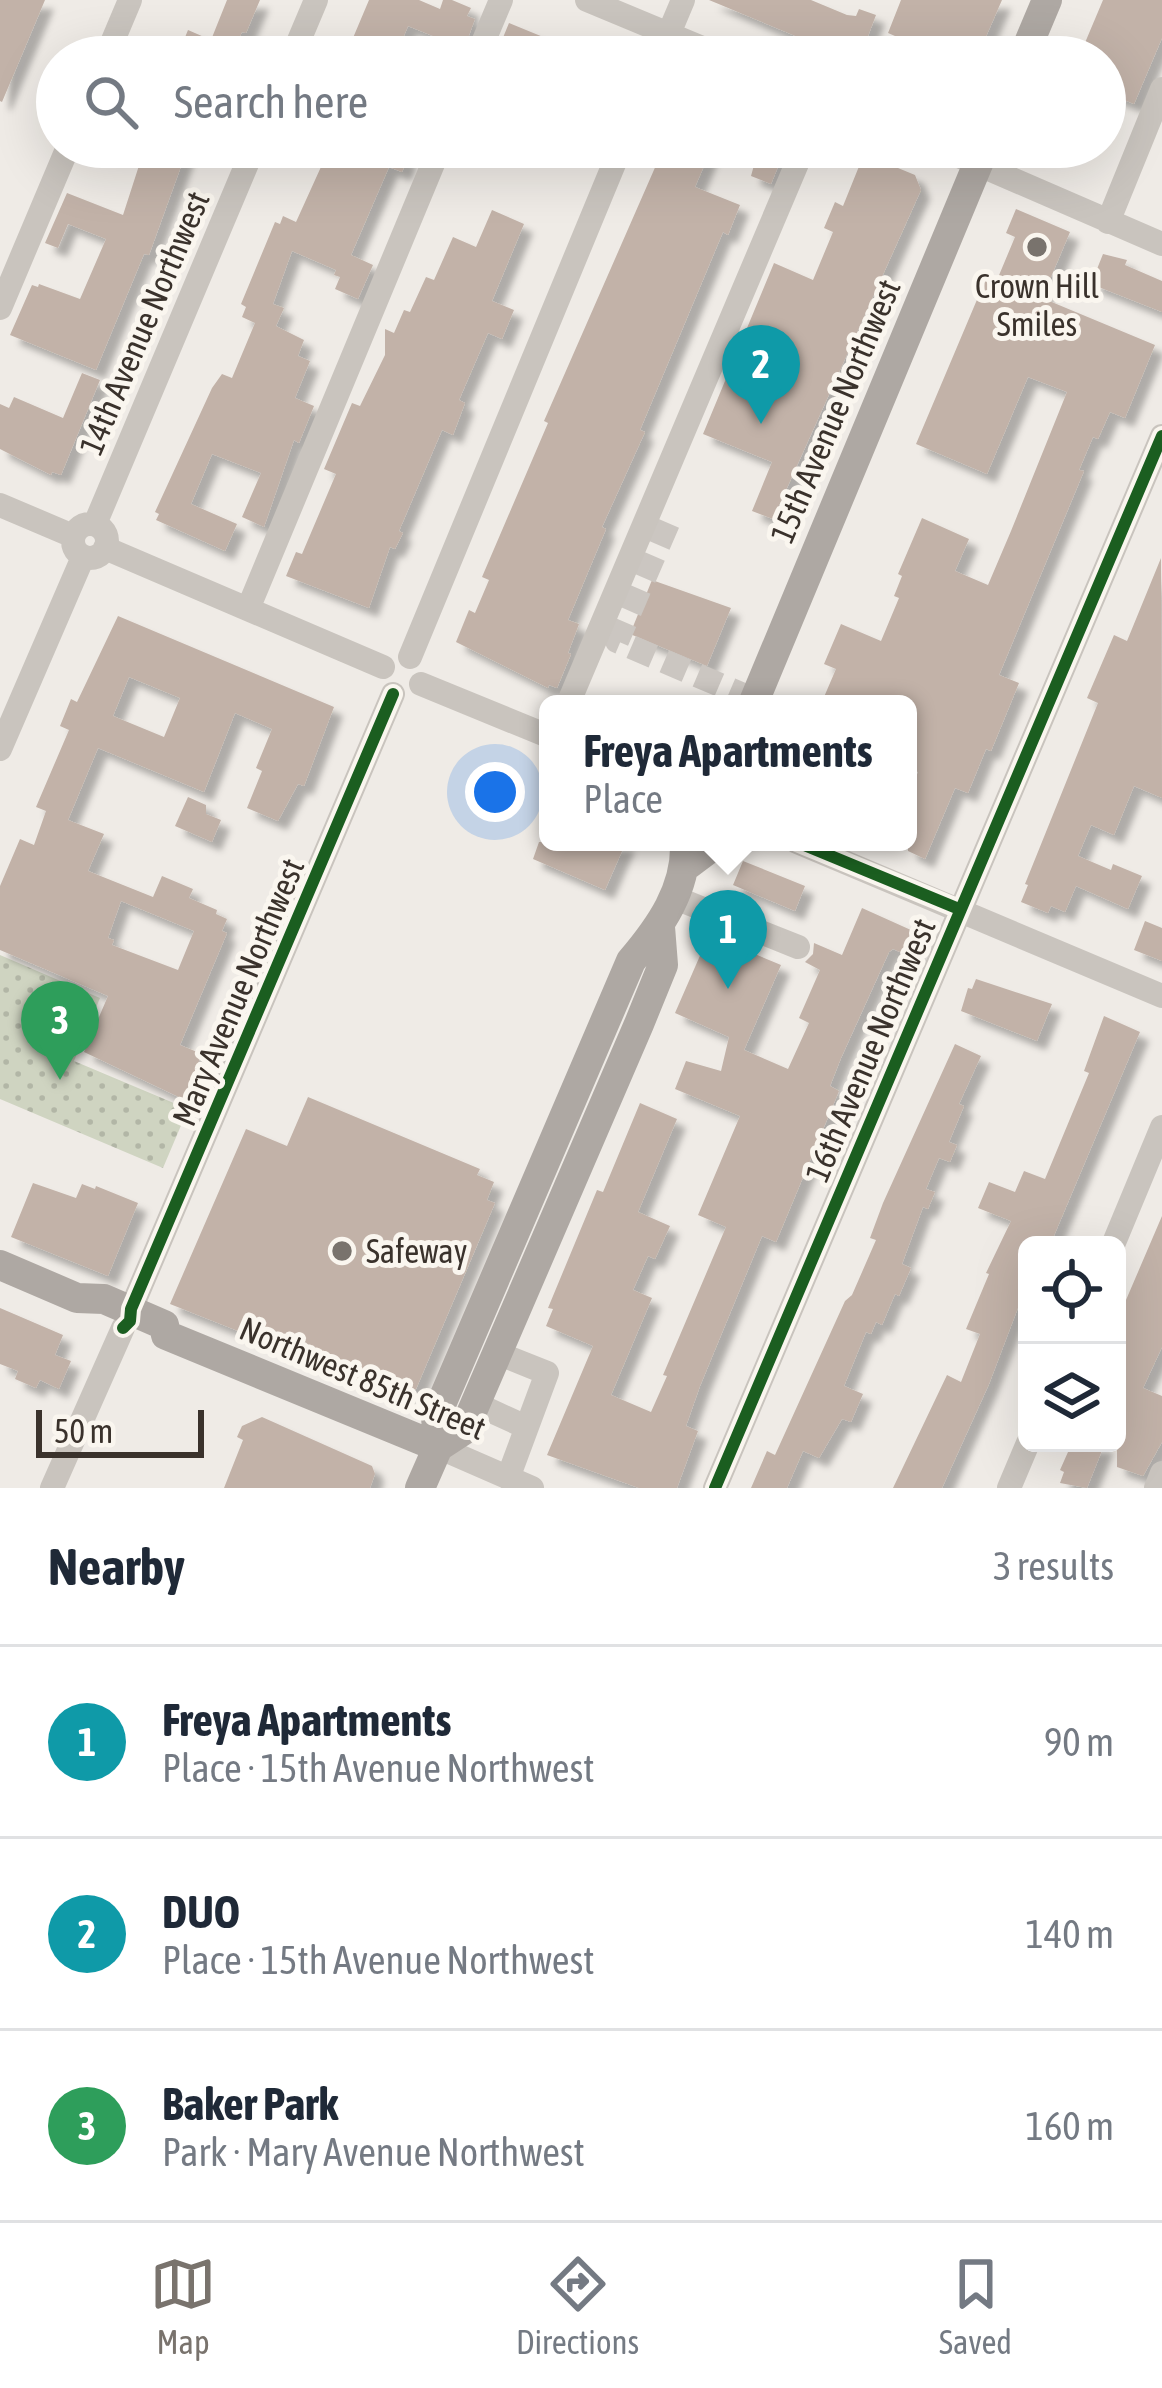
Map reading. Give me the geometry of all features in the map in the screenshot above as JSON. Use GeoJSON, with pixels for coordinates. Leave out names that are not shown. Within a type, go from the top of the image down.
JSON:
{"type":"FeatureCollection","features":[{"type":"Feature","properties":{"kind":"main road"},"geometry":{"type":"LineString","coordinates":[[1032,36],[1047,0]]}},
{"type":"Feature","properties":{"kind":"main road","name":"15th Avenue Northwest"},"geometry":{"type":"LineString","coordinates":[[758,695],[976,168]]}},
{"type":"Feature","properties":{"kind":"main road"},"geometry":{"type":"LineString","coordinates":[[420,1488],[438,1448],[436,1416],[631,961],[660,927],[686,854]]}},
{"type":"Feature","properties":{"kind":"main road"},"geometry":{"type":"LineString","coordinates":[[438,1448],[464,1430],[614,1081],[662,964],[660,927]]}},
{"type":"Feature","properties":{"kind":"main road"},"geometry":{"type":"LineString","coordinates":[[612,1005],[620,1022],[605,1071],[614,1081]]}},
{"type":"Feature","properties":{"kind":"main road","name":"Northwest 85th Street"},"geometry":{"type":"LineString","coordinates":[[0,1265],[77,1298],[95,1316],[164,1325],[166,1335],[438,1448]]}},
{"type":"Feature","properties":{"kind":"street"},"geometry":{"type":"LineString","coordinates":[[115,36],[130,0]]}},
{"type":"Feature","properties":{"kind":"street"},"geometry":{"type":"LineString","coordinates":[[301,36],[316,0]]}},
{"type":"Feature","properties":{"kind":"street"},"geometry":{"type":"LineString","coordinates":[[486,36],[501,0]]}},
{"type":"Feature","properties":{"kind":"street"},"geometry":{"type":"LineString","coordinates":[[586,0],[648,36]]}},
{"type":"Feature","properties":{"kind":"street"},"geometry":{"type":"LineString","coordinates":[[668,36],[683,0]]}},
{"type":"Feature","properties":{"kind":"street"},"geometry":{"type":"LineString","coordinates":[[1108,222],[1162,89]]}},
{"type":"Feature","properties":{"kind":"street"},"geometry":{"type":"LineString","coordinates":[[0,308],[59,168]]}},
{"type":"Feature","properties":{"kind":"street","name":"14th Avenue Northwest"},"geometry":{"type":"LineString","coordinates":[[0,749],[245,168]]}},
{"type":"Feature","properties":{"kind":"street"},"geometry":{"type":"LineString","coordinates":[[248,609],[431,168]]}},
{"type":"Feature","properties":{"kind":"street"},"geometry":{"type":"LineString","coordinates":[[410,657],[612,168]]}},
{"type":"Feature","properties":{"kind":"street"},"geometry":{"type":"LineString","coordinates":[[572,695],[795,168]]}},
{"type":"Feature","properties":{"kind":"street"},"geometry":{"type":"LineString","coordinates":[[1004,168],[1162,244]]}},
{"type":"Feature","properties":{"kind":"street","name":"16th Avenue Northwest"},"geometry":{"type":"LineString","coordinates":[[715,1488],[1162,436]]}},
{"type":"Feature","properties":{"kind":"street"},"geometry":{"type":"LineString","coordinates":[[0,505],[383,667]]}},
{"type":"Feature","properties":{"kind":"street"},"geometry":{"type":"LineString","coordinates":[[393,657],[410,657],[421,668],[421,684],[410,695],[393,694],[382,681],[383,667],[393,657]]}},
{"type":"Feature","properties":{"kind":"street"},"geometry":{"type":"LineString","coordinates":[[421,684],[539,732]]}},
{"type":"Feature","properties":{"kind":"street","name":"Mary Avenue Northwest"},"geometry":{"type":"LineString","coordinates":[[52,1488],[393,694]]}},
{"type":"Feature","properties":{"kind":"street"},"geometry":{"type":"LineString","coordinates":[[818,851],[1162,997]]}},
{"type":"Feature","properties":{"kind":"street"},"geometry":{"type":"LineString","coordinates":[[673,897],[798,947]]}},
{"type":"Feature","properties":{"kind":"street"},"geometry":{"type":"LineString","coordinates":[[1117,1236],[1162,1127]]}},
{"type":"Feature","properties":{"kind":"street"},"geometry":{"type":"LineString","coordinates":[[497,1353],[547,1373],[508,1478]]}},
{"type":"Feature","properties":{"kind":"street"},"geometry":{"type":"LineString","coordinates":[[476,1403],[526,1427]]}},
{"type":"Feature","properties":{"kind":"street","name":"Northwest 85th Street"},"geometry":{"type":"LineString","coordinates":[[438,1448],[532,1488]]}},
{"type":"Feature","properties":{"kind":"street"},"geometry":{"type":"LineString","coordinates":[[1009,1488],[1024,1452]]}},
{"type":"Feature","properties":{"kind":"street"},"geometry":{"type":"LineString","coordinates":[[1156,1488],[1162,1473]]}},
{"type":"Feature","properties":{"kind":"green space"},"geometry":{"type":"Polygon","coordinates":[[[0,955],[100,998],[74,1061],[188,1109],[163,1168],[0,1099],[0,955]]]}},
{"type":"Feature","properties":{"kind":"building"},"geometry":{"type":"Polygon","coordinates":[[[0,0],[45,0],[2,102],[0,101],[0,0]]]}},
{"type":"Feature","properties":{"kind":"building"},"geometry":{"type":"Polygon","coordinates":[[[227,0],[260,0],[246,33],[213,36],[227,0]]]}},
{"type":"Feature","properties":{"kind":"building"},"geometry":{"type":"Polygon","coordinates":[[[369,0],[419,0],[440,9],[443,0],[452,0],[471,8],[467,16],[475,19],[469,36],[433,36],[408,26],[404,36],[354,36],[369,0]]]}},
{"type":"Feature","properties":{"kind":"building"},"geometry":{"type":"Polygon","coordinates":[[[709,0],[811,0],[847,15],[856,16],[859,9],[876,15],[868,36],[796,36],[709,0]]]}},
{"type":"Feature","properties":{"kind":"building"},"geometry":{"type":"Polygon","coordinates":[[[901,0],[1002,0],[986,36],[888,33],[901,0]]]}},
{"type":"Feature","properties":{"kind":"building"},"geometry":{"type":"Polygon","coordinates":[[[1103,0],[1162,0],[1162,38],[1134,104],[1126,101],[1126,36],[1088,36],[1103,0]]]}},
{"type":"Feature","properties":{"kind":"building"},"geometry":{"type":"Polygon","coordinates":[[[509,23],[541,36],[504,36],[509,23]]]}},
{"type":"Feature","properties":{"kind":"building"},"geometry":{"type":"Polygon","coordinates":[[[138,168],[180,168],[149,255],[144,254],[96,370],[10,335],[32,285],[80,299],[106,239],[68,224],[58,248],[45,243],[67,193],[123,215],[138,168]]]}},
{"type":"Feature","properties":{"kind":"building"},"geometry":{"type":"Polygon","coordinates":[[[320,168],[389,168],[351,255],[373,265],[358,299],[335,289],[340,277],[334,275],[336,270],[292,251],[273,304],[284,308],[276,326],[304,340],[298,356],[310,361],[295,398],[314,406],[299,443],[294,440],[264,527],[242,517],[261,473],[212,454],[191,504],[237,524],[225,551],[156,520],[159,514],[155,512],[212,388],[222,374],[232,378],[255,323],[242,317],[246,307],[241,304],[275,222],[280,224],[283,216],[296,222],[320,168]]]}},
{"type":"Feature","properties":{"kind":"building"},"geometry":{"type":"Polygon","coordinates":[[[655,168],[703,168],[695,187],[740,205],[728,235],[723,232],[640,430],[645,432],[602,527],[606,529],[568,620],[579,624],[557,688],[548,688],[456,642],[489,580],[482,577],[548,423],[544,421],[655,168]]]}},
{"type":"Feature","properties":{"kind":"building"},"geometry":{"type":"Polygon","coordinates":[[[753,168],[777,168],[771,184],[751,176],[753,168]]]}},
{"type":"Feature","properties":{"kind":"building"},"geometry":{"type":"Polygon","coordinates":[[[858,168],[898,168],[915,175],[921,190],[773,519],[752,511],[772,462],[703,434],[774,263],[813,280],[833,232],[824,228],[835,202],[843,206],[858,168]]]}},
{"type":"Feature","properties":{"kind":"building"},"geometry":{"type":"Polygon","coordinates":[[[1016,209],[1070,232],[1042,298],[1155,345],[1125,418],[1110,412],[1098,439],[1093,437],[1079,470],[1084,471],[999,675],[1019,683],[991,751],[986,749],[968,793],[955,788],[925,859],[908,851],[917,851],[917,695],[825,695],[836,669],[824,664],[841,624],[881,641],[899,598],[894,596],[902,576],[898,574],[922,518],[969,539],[955,571],[988,585],[1011,531],[1067,392],[1028,377],[987,474],[916,444],[987,276],[997,280],[1015,237],[1006,233],[1016,209]]]}},
{"type":"Feature","properties":{"kind":"building"},"geometry":{"type":"Polygon","coordinates":[[[492,210],[524,224],[492,301],[514,310],[502,339],[488,333],[459,400],[465,403],[453,435],[442,430],[399,531],[403,533],[395,549],[390,547],[369,608],[286,576],[296,552],[302,554],[336,474],[324,469],[352,403],[360,406],[385,355],[385,329],[394,333],[426,277],[434,280],[453,237],[476,247],[492,210]]]}},
{"type":"Feature","properties":{"kind":"building"},"geometry":{"type":"Polygon","coordinates":[[[1103,254],[1127,260],[1125,265],[1162,281],[1162,312],[1091,284],[1103,254]]]}},
{"type":"Feature","properties":{"kind":"building"},"geometry":{"type":"Polygon","coordinates":[[[82,373],[100,380],[61,475],[51,475],[0,449],[0,404],[9,408],[14,397],[63,418],[82,373]]]}},
{"type":"Feature","properties":{"kind":"building"},"geometry":{"type":"Polygon","coordinates":[[[1161,558],[1162,798],[1134,786],[1114,835],[1091,825],[1078,856],[1142,876],[1128,909],[1076,886],[1065,912],[1051,906],[1048,913],[1021,902],[1025,884],[1098,703],[1087,698],[1114,635],[1127,641],[1161,558]]]}},
{"type":"Feature","properties":{"kind":"building"},"geometry":{"type":"Polygon","coordinates":[[[652,580],[731,608],[707,666],[630,634],[652,580]]]}},
{"type":"Feature","properties":{"kind":"building"},"geometry":{"type":"Polygon","coordinates":[[[118,616],[334,707],[304,786],[298,784],[278,821],[247,808],[272,729],[235,713],[204,792],[98,748],[68,820],[104,834],[88,871],[153,897],[162,876],[193,889],[189,898],[227,919],[222,931],[227,933],[180,1045],[202,1054],[183,1099],[84,1052],[108,996],[0,950],[0,886],[20,839],[34,845],[46,811],[36,807],[69,730],[60,726],[71,699],[77,702],[118,616]],[[129,677],[113,716],[164,737],[180,698],[129,677]],[[121,901],[108,938],[114,940],[112,945],[178,970],[194,931],[121,901]]]}},
{"type":"Feature","properties":{"kind":"building"},"geometry":{"type":"Polygon","coordinates":[[[188,797],[206,805],[206,814],[221,820],[212,842],[175,826],[188,797]]]}},
{"type":"Feature","properties":{"kind":"building"},"geometry":{"type":"Polygon","coordinates":[[[539,842],[539,851],[622,851],[605,890],[533,859],[539,842]]]}},
{"type":"Feature","properties":{"kind":"building"},"geometry":{"type":"Polygon","coordinates":[[[743,861],[805,886],[795,911],[733,885],[743,861]]]}},
{"type":"Feature","properties":{"kind":"building"},"geometry":{"type":"Polygon","coordinates":[[[862,908],[922,935],[912,957],[893,949],[889,952],[830,1086],[839,1091],[776,1242],[762,1236],[686,1426],[698,1431],[677,1488],[639,1488],[547,1455],[593,1346],[546,1326],[553,1309],[548,1308],[597,1190],[603,1192],[640,1103],[677,1119],[638,1212],[670,1226],[655,1259],[648,1256],[633,1290],[652,1298],[611,1395],[651,1412],[726,1227],[698,1215],[740,1116],[675,1089],[686,1061],[721,1071],[729,1037],[675,1013],[709,935],[781,965],[744,1050],[788,1069],[809,1023],[799,1018],[820,970],[805,962],[813,954],[814,943],[842,955],[862,908]]]}},
{"type":"Feature","properties":{"kind":"building"},"geometry":{"type":"Polygon","coordinates":[[[1145,921],[1162,928],[1162,961],[1134,950],[1145,921]]]}},
{"type":"Feature","properties":{"kind":"building"},"geometry":{"type":"Polygon","coordinates":[[[976,979],[1052,1004],[1037,1041],[961,1011],[976,979]]]}},
{"type":"Feature","properties":{"kind":"building"},"geometry":{"type":"Polygon","coordinates":[[[1104,1016],[1140,1032],[1054,1236],[1018,1236],[1018,1308],[942,1488],[893,1488],[947,1375],[961,1382],[980,1334],[966,1329],[1011,1221],[978,1208],[989,1182],[1015,1192],[1024,1171],[1045,1179],[1089,1073],[1084,1071],[1104,1016]]]}},
{"type":"Feature","properties":{"kind":"building"},"geometry":{"type":"Polygon","coordinates":[[[955,1044],[981,1056],[959,1104],[964,1106],[949,1142],[957,1145],[950,1162],[939,1158],[926,1189],[935,1192],[928,1209],[923,1207],[902,1264],[911,1268],[899,1296],[895,1294],[882,1325],[876,1322],[871,1334],[866,1332],[844,1386],[863,1394],[851,1422],[842,1419],[819,1458],[803,1451],[787,1488],[751,1488],[767,1451],[775,1455],[845,1301],[852,1295],[876,1240],[870,1238],[883,1203],[955,1044]]]}},
{"type":"Feature","properties":{"kind":"building","name":"Safeway"},"geometry":{"type":"Polygon","coordinates":[[[308,1097],[480,1169],[477,1175],[494,1182],[487,1200],[495,1203],[416,1389],[400,1395],[170,1304],[246,1129],[287,1146],[308,1097]]]}},
{"type":"Feature","properties":{"kind":"building"},"geometry":{"type":"Polygon","coordinates":[[[33,1183],[76,1198],[82,1184],[96,1186],[138,1203],[108,1276],[11,1237],[33,1183]]]}},
{"type":"Feature","properties":{"kind":"building"},"geometry":{"type":"Polygon","coordinates":[[[1162,1216],[1162,1347],[1143,1388],[1162,1396],[1162,1442],[1143,1476],[1117,1467],[1117,1452],[1126,1452],[1126,1300],[1162,1216]]]}},
{"type":"Feature","properties":{"kind":"building"},"geometry":{"type":"Polygon","coordinates":[[[0,1308],[63,1335],[55,1355],[71,1361],[59,1389],[40,1380],[36,1388],[15,1379],[18,1371],[0,1364],[0,1308]]]}},
{"type":"Feature","properties":{"kind":"building"},"geometry":{"type":"Polygon","coordinates":[[[262,1417],[372,1466],[375,1474],[370,1488],[224,1488],[243,1440],[237,1437],[242,1426],[262,1417]]]}},
{"type":"Feature","properties":{"kind":"building"},"geometry":{"type":"Polygon","coordinates":[[[1068,1452],[1101,1452],[1087,1488],[1060,1483],[1064,1472],[1060,1470],[1068,1452]]]}},
{"type":"Feature","properties":{"kind":"tunnel"},"geometry":{"type":"LineString","coordinates":[[668,523],[617,641],[743,695]]}},
{"type":"Feature","properties":{"kind":"cycle path"},"geometry":{"type":"LineString","coordinates":[[715,1488],[1162,436]]}},
{"type":"Feature","properties":{"kind":"cycle path"},"geometry":{"type":"LineString","coordinates":[[123,1328],[130,1321],[131,1309],[393,694]]}},
{"type":"Feature","properties":{"kind":"cycle path"},"geometry":{"type":"LineString","coordinates":[[819,851],[959,909]]}},
{"type":"Feature","properties":{"kind":"place","name":"Crown Hill Smiles"},"geometry":{"type":"Point","coordinates":[1037,247]}},
{"type":"Feature","properties":{"kind":"place","name":"DUO"},"geometry":{"type":"Point","coordinates":[761,424]}},
{"type":"Feature","properties":{"kind":"place","name":"Freya Apartments"},"geometry":{"type":"Point","coordinates":[728,989]}},
{"type":"Feature","properties":{"kind":"place","name":"Baker Park"},"geometry":{"type":"Point","coordinates":[60,1080]}},
{"type":"Feature","properties":{"kind":"place","name":"Safeway"},"geometry":{"type":"Point","coordinates":[342,1251]}}]}
